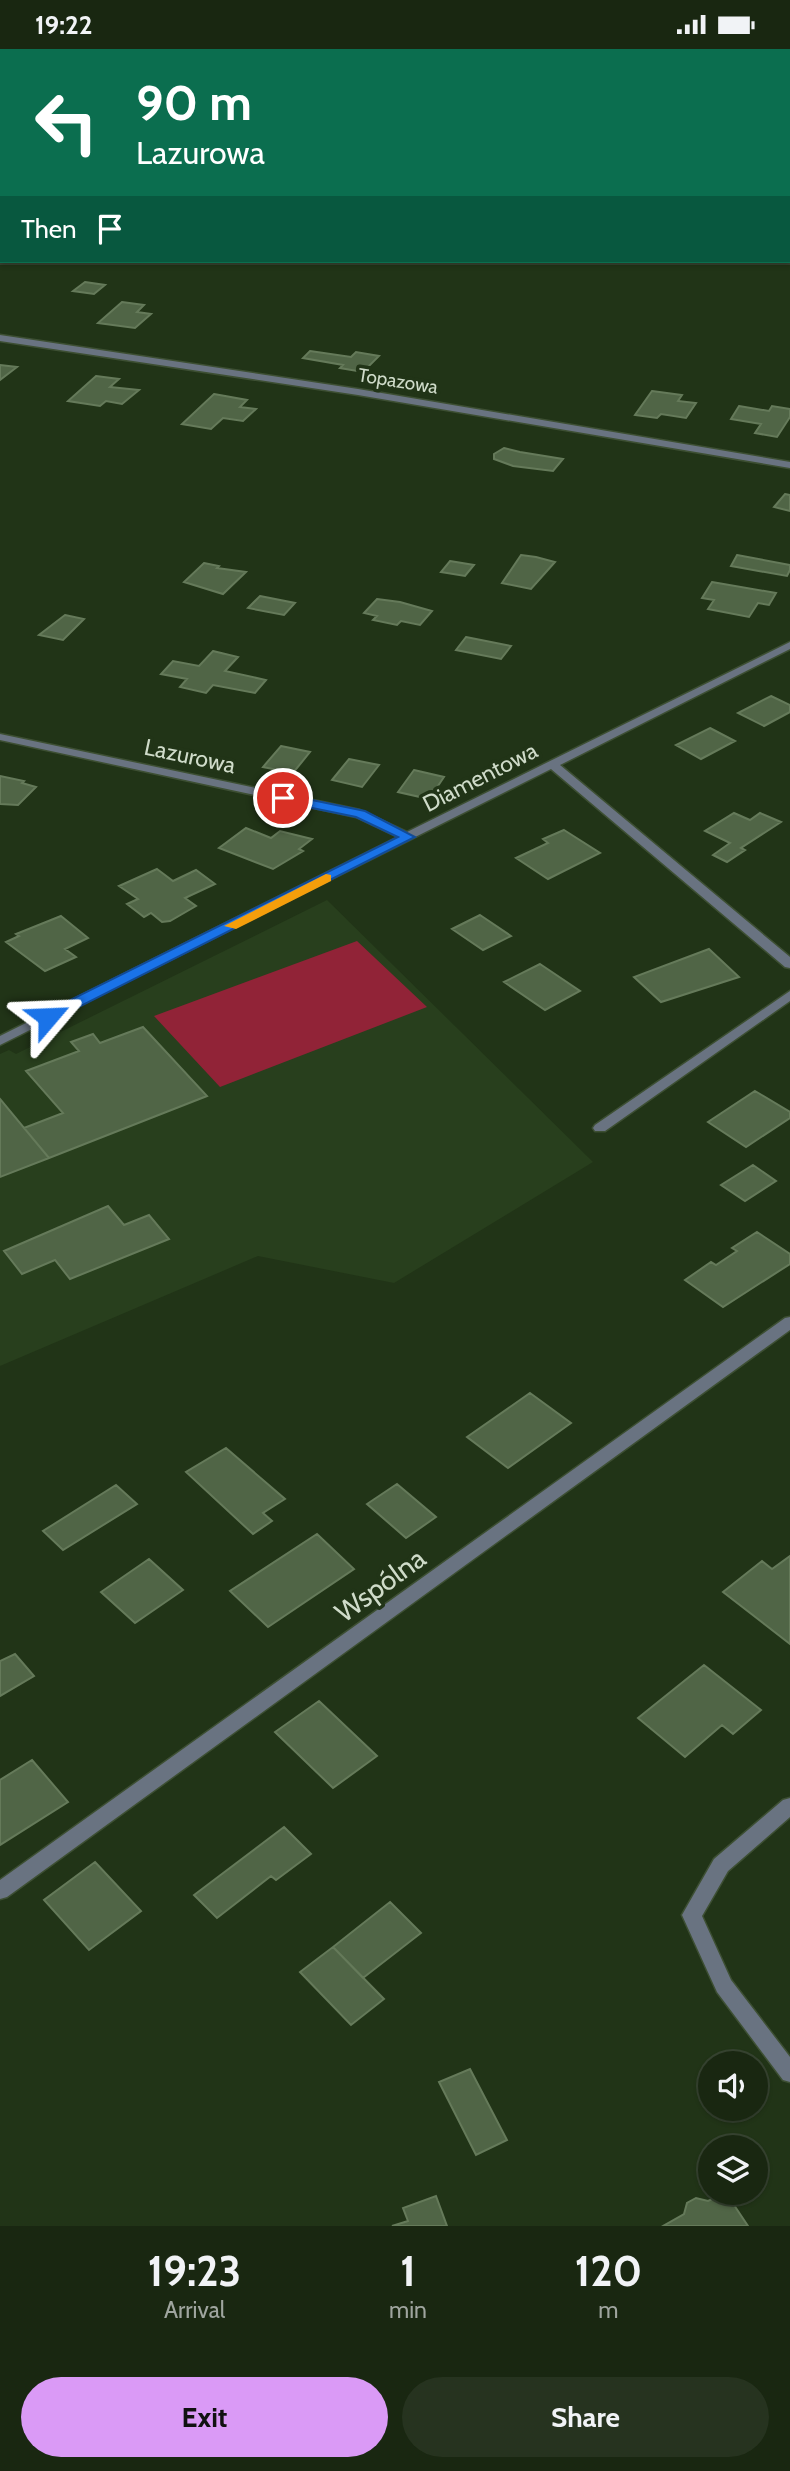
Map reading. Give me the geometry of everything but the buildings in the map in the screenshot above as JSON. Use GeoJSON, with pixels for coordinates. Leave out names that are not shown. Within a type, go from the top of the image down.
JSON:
{"type":"FeatureCollection","features":[{"type":"Feature","properties":{"kind":"street","name":"Topazowa"},"geometry":{"type":"LineString","coordinates":[[0,338],[358,392],[790,465]]}},
{"type":"Feature","properties":{"kind":"street","name":"Diamentowa"},"geometry":{"type":"LineString","coordinates":[[0,1041],[790,645]]}},
{"type":"Feature","properties":{"kind":"street","name":"Lazurowa"},"geometry":{"type":"LineString","coordinates":[[0,737],[360,814],[408,837]]}},
{"type":"Feature","properties":{"kind":"street"},"geometry":{"type":"LineString","coordinates":[[552,764],[790,964]]}},
{"type":"Feature","properties":{"kind":"street"},"geometry":{"type":"LineString","coordinates":[[600,1128],[790,995]]}},
{"type":"Feature","properties":{"kind":"street","name":"Wspólna"},"geometry":{"type":"LineString","coordinates":[[0,1891],[790,1322]]}},
{"type":"Feature","properties":{"kind":"street"},"geometry":{"type":"LineString","coordinates":[[790,1806],[721,1865],[692,1915],[724,1986],[790,2073]]}},
{"type":"Feature","properties":{"kind":"shaded area"},"geometry":{"type":"Polygon","coordinates":[[[327,900],[593,1162],[394,1283],[258,1256],[0,1366],[0,1054],[9,1050],[16,1054],[327,900]]]}},
{"type":"Feature","properties":{"kind":"shaded area"},"geometry":{"type":"Polygon","coordinates":[[[357,941],[427,1007],[220,1087],[154,1016],[357,941]]]}},
{"type":"Feature","properties":{"kind":"slow traffic"},"geometry":{"type":"LineString","coordinates":[[231,926],[326,878]]}},
{"type":"Feature","properties":{"kind":"route"},"geometry":{"type":"LineString","coordinates":[[48,1017],[408,837],[360,814],[283,798]]}}]}
